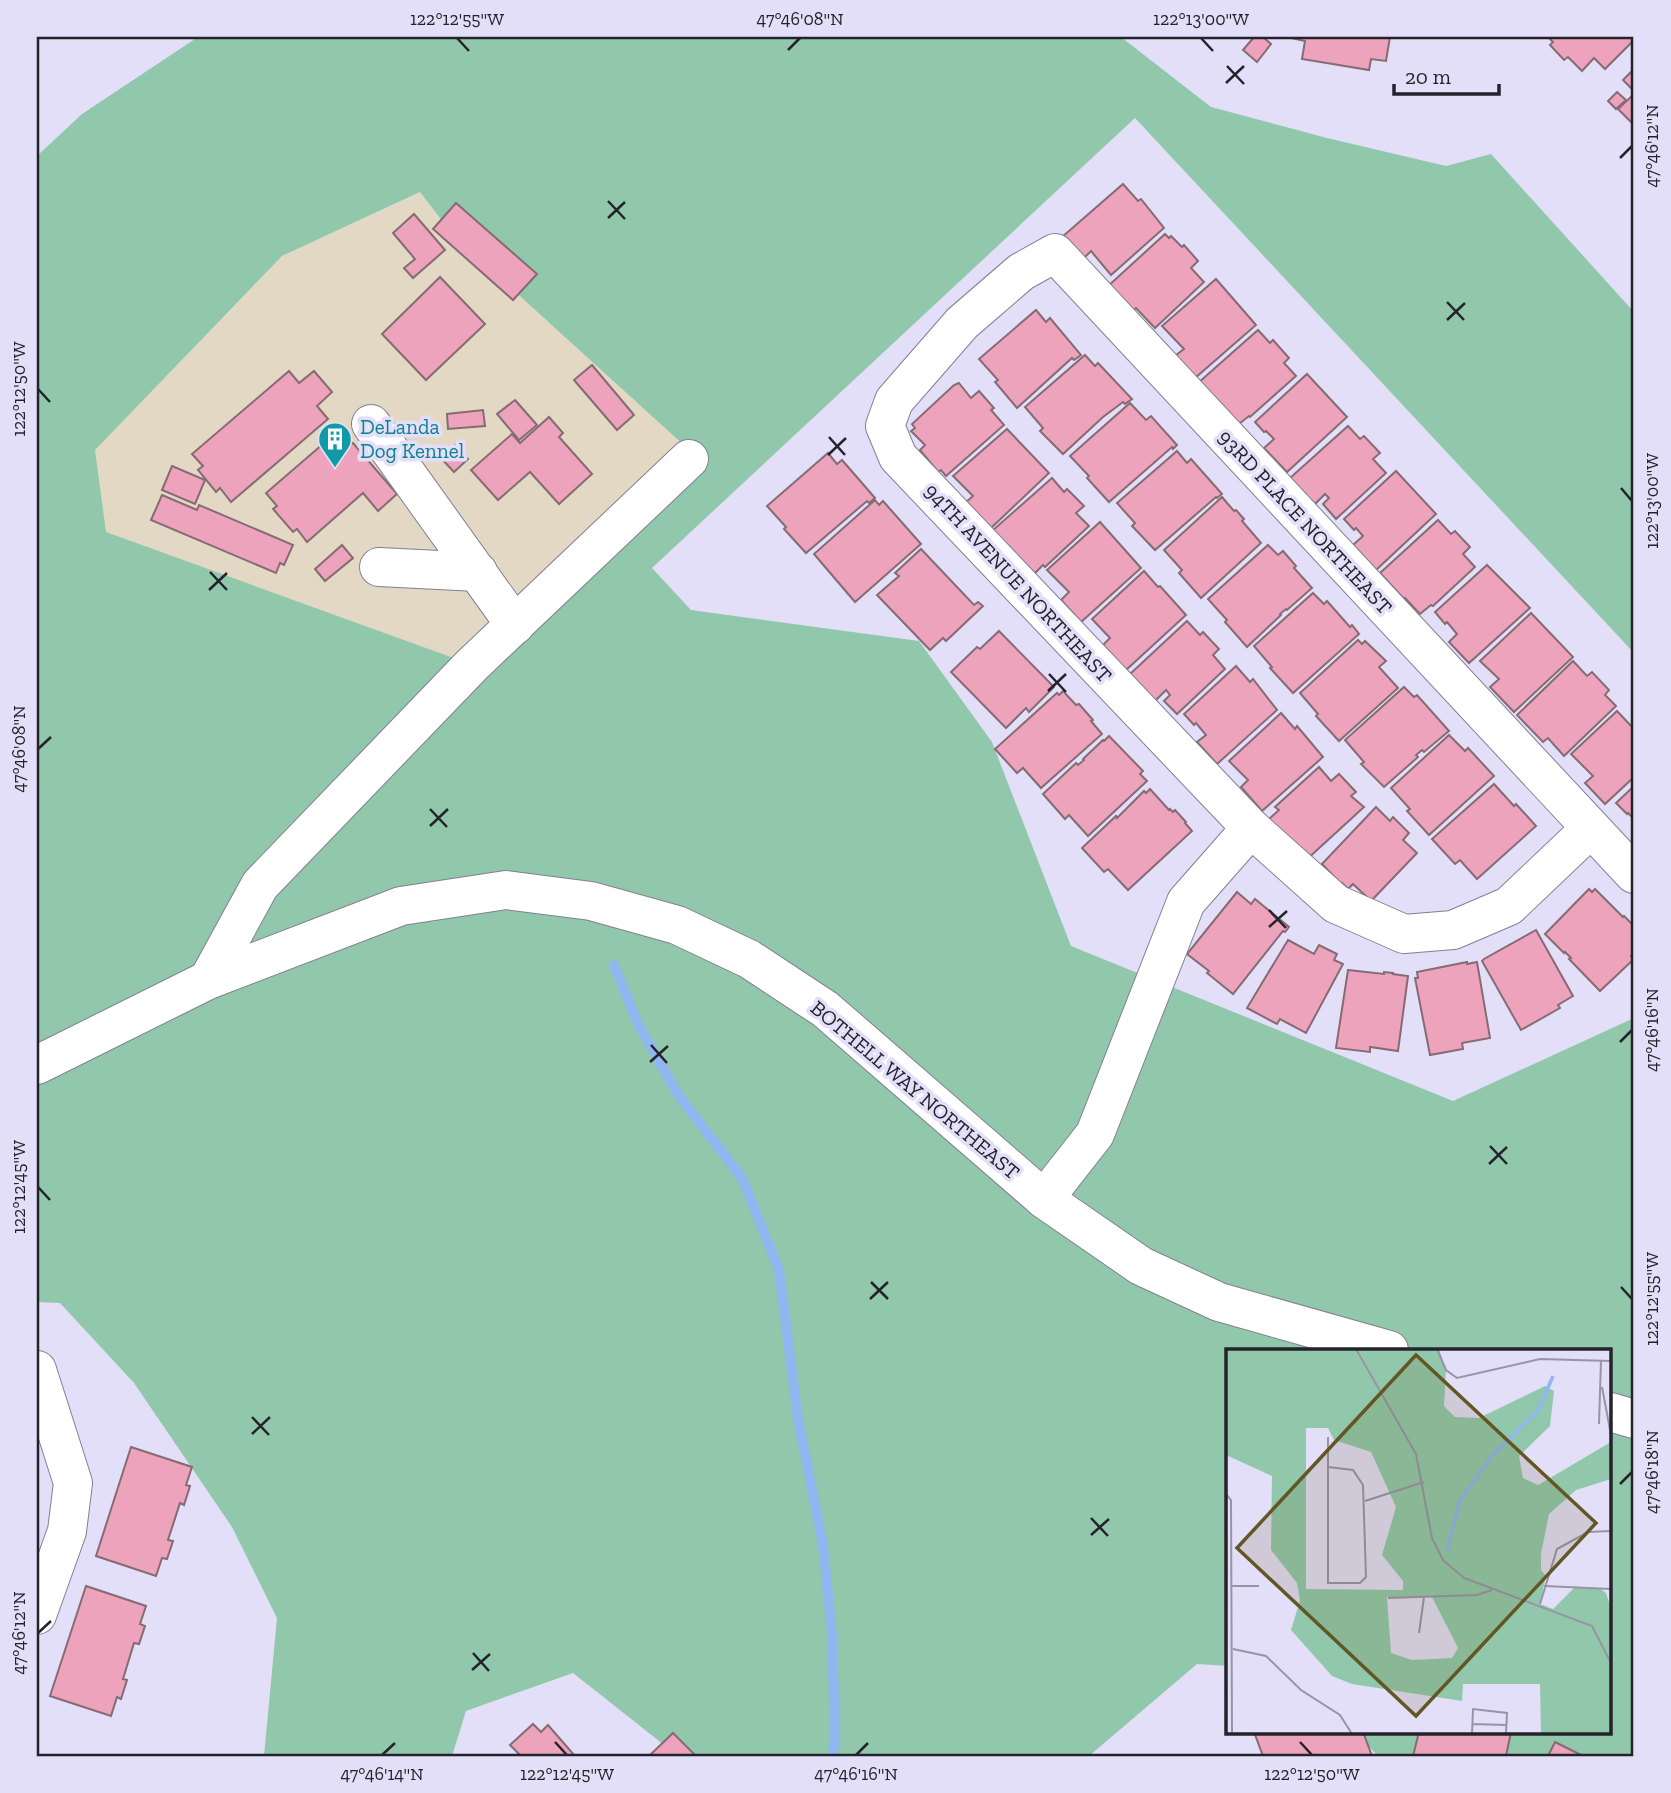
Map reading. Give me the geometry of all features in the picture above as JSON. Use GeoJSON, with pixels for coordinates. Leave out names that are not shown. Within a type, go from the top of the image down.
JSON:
{"type":"FeatureCollection","features":[{"type":"Feature","properties":{"kind":"street","name":"93RD PLACE NORTHEAST"},"geometry":{"type":"LineString","coordinates":[[962,323],[1021,272],[1055,253],[1634,874]]}},
{"type":"Feature","properties":{"kind":"street","name":"94TH AVENUE NORTHEAST"},"geometry":{"type":"LineString","coordinates":[[962,323],[894,401],[885,426],[898,457],[1251,828],[1336,904],[1405,934],[1452,930],[1509,906],[1591,828]]}},
{"type":"Feature","properties":{"kind":"street"},"geometry":{"type":"LineString","coordinates":[[371,424],[515,625]]}},
{"type":"Feature","properties":{"kind":"street"},"geometry":{"type":"LineString","coordinates":[[208,980],[260,885],[472,665],[689,459]]}},
{"type":"Feature","properties":{"kind":"street"},"geometry":{"type":"LineString","coordinates":[[379,567],[478,572]]}},
{"type":"Feature","properties":{"kind":"street"},"geometry":{"type":"LineString","coordinates":[[1044,1199],[1095,1134],[1186,902],[1251,828]]}},
{"type":"Feature","properties":{"kind":"street","name":"BOTHELL WAY NORTHEAST"},"geometry":{"type":"LineString","coordinates":[[37,1065],[208,980],[401,906],[506,890],[591,901],[677,925],[749,959],[825,1009],[1044,1199],[1141,1266],[1219,1302],[1385,1349]]}},
{"type":"Feature","properties":{"kind":"street"},"geometry":{"type":"LineString","coordinates":[[37,1370],[73,1483],[67,1531],[37,1615]]}},
{"type":"Feature","properties":{"kind":"street"},"geometry":{"type":"LineString","coordinates":[[1612,1413],[1634,1419]]}},
{"type":"Feature","properties":{"kind":"shaded area"},"geometry":{"type":"Polygon","coordinates":[[[421,192],[461,207],[694,458],[472,665],[105,532],[94,450],[282,256],[421,192]]]}},
{"type":"Feature","properties":{"kind":"green space"},"geometry":{"type":"Polygon","coordinates":[[[198,37],[1121,37],[1211,107],[1446,166],[1491,154],[1634,312],[1634,653],[1135,118],[652,568],[691,610],[919,641],[992,742],[1071,946],[1453,1101],[1634,1018],[1634,1756],[1378,1756],[1357,1734],[1612,1734],[1612,1349],[1226,1349],[1226,1666],[1197,1664],[1089,1756],[678,1756],[573,1673],[466,1711],[452,1756],[264,1756],[277,1618],[232,1527],[134,1383],[60,1303],[37,1302],[37,156],[82,114],[198,37]],[[420,192],[282,256],[95,450],[106,532],[473,665],[698,458],[454,236],[420,192]]]}},
{"type":"Feature","properties":{"kind":"building"},"geometry":{"type":"Polygon","coordinates":[[[1254,37],[1263,37],[1271,44],[1257,62],[1243,50],[1254,37]]]}},
{"type":"Feature","properties":{"kind":"building"},"geometry":{"type":"Polygon","coordinates":[[[1287,37],[1390,37],[1386,61],[1371,59],[1369,70],[1302,59],[1305,41],[1287,37]]]}},
{"type":"Feature","properties":{"kind":"building"},"geometry":{"type":"Polygon","coordinates":[[[1548,37],[1634,37],[1634,40],[1605,69],[1594,58],[1582,71],[1568,57],[1564,60],[1550,45],[1553,42],[1548,37]]]}},
{"type":"Feature","properties":{"kind":"building"},"geometry":{"type":"Polygon","coordinates":[[[1634,69],[1634,91],[1623,80],[1634,69]]]}},
{"type":"Feature","properties":{"kind":"building"},"geometry":{"type":"Polygon","coordinates":[[[1617,92],[1626,100],[1616,109],[1608,101],[1617,92]]]}},
{"type":"Feature","properties":{"kind":"building"},"geometry":{"type":"Polygon","coordinates":[[[1634,94],[1634,125],[1618,109],[1634,94]]]}},
{"type":"Feature","properties":{"kind":"building"},"geometry":{"type":"Polygon","coordinates":[[[1123,184],[1138,201],[1141,199],[1164,228],[1111,275],[1091,251],[1082,260],[1062,237],[1123,184]]]}},
{"type":"Feature","properties":{"kind":"building"},"geometry":{"type":"Polygon","coordinates":[[[456,203],[537,274],[513,300],[433,229],[456,203]]]}},
{"type":"Feature","properties":{"kind":"building"},"geometry":{"type":"Polygon","coordinates":[[[414,214],[445,250],[413,278],[404,268],[415,259],[393,233],[414,214]]]}},
{"type":"Feature","properties":{"kind":"building"},"geometry":{"type":"Polygon","coordinates":[[[1165,234],[1182,247],[1184,245],[1198,261],[1191,268],[1204,282],[1155,328],[1136,308],[1131,312],[1107,287],[1165,234]]]}},
{"type":"Feature","properties":{"kind":"building"},"geometry":{"type":"Polygon","coordinates":[[[440,277],[485,324],[426,380],[382,334],[440,277]]]}},
{"type":"Feature","properties":{"kind":"building"},"geometry":{"type":"Polygon","coordinates":[[[1216,279],[1256,325],[1195,378],[1175,356],[1184,349],[1162,326],[1216,279]]]}},
{"type":"Feature","properties":{"kind":"building"},"geometry":{"type":"Polygon","coordinates":[[[1036,310],[1046,322],[1050,318],[1081,355],[1074,360],[1072,358],[1017,408],[995,382],[998,380],[979,359],[1036,310]]]}},
{"type":"Feature","properties":{"kind":"building"},"geometry":{"type":"Polygon","coordinates":[[[1258,330],[1270,343],[1273,340],[1289,358],[1284,363],[1296,376],[1239,424],[1198,383],[1258,330]]]}},
{"type":"Feature","properties":{"kind":"building"},"geometry":{"type":"Polygon","coordinates":[[[1085,355],[1095,366],[1098,363],[1132,399],[1125,404],[1123,402],[1103,417],[1063,454],[1040,431],[1043,428],[1025,407],[1085,355]]]}},
{"type":"Feature","properties":{"kind":"building"},"geometry":{"type":"Polygon","coordinates":[[[592,365],[634,415],[617,430],[574,380],[592,365]]]}},
{"type":"Feature","properties":{"kind":"building"},"geometry":{"type":"Polygon","coordinates":[[[289,371],[299,383],[314,371],[332,392],[317,406],[328,419],[231,502],[220,488],[216,492],[198,470],[203,466],[192,454],[289,371]]]}},
{"type":"Feature","properties":{"kind":"building"},"geometry":{"type":"Polygon","coordinates":[[[1307,374],[1347,417],[1287,472],[1264,448],[1274,439],[1255,422],[1307,374]]]}},
{"type":"Feature","properties":{"kind":"building"},"geometry":{"type":"Polygon","coordinates":[[[959,383],[971,398],[979,391],[1004,425],[946,476],[941,470],[938,472],[920,450],[925,445],[911,431],[915,428],[912,424],[959,383]]]}},
{"type":"Feature","properties":{"kind":"building"},"geometry":{"type":"Polygon","coordinates":[[[515,400],[537,425],[519,440],[497,414],[515,400]]]}},
{"type":"Feature","properties":{"kind":"building"},"geometry":{"type":"Polygon","coordinates":[[[1130,403],[1146,420],[1151,416],[1177,445],[1109,502],[1070,456],[1130,403]]]}},
{"type":"Feature","properties":{"kind":"building"},"geometry":{"type":"Polygon","coordinates":[[[483,410],[485,426],[448,429],[447,414],[483,410]]]}},
{"type":"Feature","properties":{"kind":"building"},"geometry":{"type":"Polygon","coordinates":[[[549,417],[563,433],[559,437],[592,474],[559,504],[530,472],[498,500],[471,470],[512,434],[520,443],[549,417]]]}},
{"type":"Feature","properties":{"kind":"building"},"geometry":{"type":"Polygon","coordinates":[[[1348,426],[1360,439],[1364,436],[1380,453],[1373,459],[1386,473],[1336,519],[1323,504],[1329,498],[1325,494],[1314,505],[1290,478],[1348,426]]]}},
{"type":"Feature","properties":{"kind":"building"},"geometry":{"type":"Polygon","coordinates":[[[1007,429],[1049,473],[990,529],[965,503],[973,496],[953,476],[1007,429]]]}},
{"type":"Feature","properties":{"kind":"building","name":"DeLanda Dog Kennel"},"geometry":{"type":"Polygon","coordinates":[[[338,431],[347,446],[353,443],[397,494],[378,511],[363,493],[307,542],[297,529],[293,532],[273,509],[277,506],[266,493],[338,431]]]}},
{"type":"Feature","properties":{"kind":"building"},"geometry":{"type":"Polygon","coordinates":[[[455,445],[468,459],[454,472],[441,458],[455,445]]]}},
{"type":"Feature","properties":{"kind":"building"},"geometry":{"type":"Polygon","coordinates":[[[1177,451],[1187,463],[1191,459],[1222,494],[1155,550],[1132,526],[1135,523],[1117,503],[1177,451]]]}},
{"type":"Feature","properties":{"kind":"building"},"geometry":{"type":"Polygon","coordinates":[[[828,453],[837,464],[842,460],[875,498],[869,503],[867,501],[806,553],[767,506],[828,453]]]}},
{"type":"Feature","properties":{"kind":"building"},"geometry":{"type":"Polygon","coordinates":[[[172,466],[205,480],[195,504],[162,490],[172,466]]]}},
{"type":"Feature","properties":{"kind":"building"},"geometry":{"type":"Polygon","coordinates":[[[1396,471],[1436,514],[1376,570],[1353,545],[1363,536],[1344,519],[1396,471]]]}},
{"type":"Feature","properties":{"kind":"building"},"geometry":{"type":"Polygon","coordinates":[[[1052,478],[1064,492],[1067,489],[1084,506],[1076,513],[1089,526],[1034,574],[992,531],[1052,478]]]}},
{"type":"Feature","properties":{"kind":"building"},"geometry":{"type":"Polygon","coordinates":[[[162,495],[197,510],[199,505],[293,545],[284,565],[280,563],[276,573],[151,520],[162,495]]]}},
{"type":"Feature","properties":{"kind":"building"},"geometry":{"type":"Polygon","coordinates":[[[1222,497],[1244,519],[1242,521],[1261,543],[1201,598],[1179,573],[1182,570],[1164,550],[1222,497]]]}},
{"type":"Feature","properties":{"kind":"building"},"geometry":{"type":"Polygon","coordinates":[[[875,500],[879,505],[883,501],[921,544],[855,602],[814,554],[875,500]]]}},
{"type":"Feature","properties":{"kind":"building"},"geometry":{"type":"Polygon","coordinates":[[[1438,520],[1451,534],[1455,531],[1470,547],[1463,554],[1475,567],[1433,606],[1420,614],[1380,573],[1438,520]]]}},
{"type":"Feature","properties":{"kind":"building"},"geometry":{"type":"Polygon","coordinates":[[[1100,522],[1141,568],[1081,622],[1061,600],[1069,592],[1047,570],[1100,522]]]}},
{"type":"Feature","properties":{"kind":"building"},"geometry":{"type":"Polygon","coordinates":[[[342,545],[353,558],[325,581],[315,569],[342,545]]]}},
{"type":"Feature","properties":{"kind":"building"},"geometry":{"type":"Polygon","coordinates":[[[1268,545],[1278,555],[1283,551],[1312,588],[1280,614],[1247,647],[1208,599],[1268,545]]]}},
{"type":"Feature","properties":{"kind":"building"},"geometry":{"type":"Polygon","coordinates":[[[921,549],[974,605],[978,602],[983,606],[946,641],[943,638],[930,650],[877,595],[899,576],[895,573],[921,549]]]}},
{"type":"Feature","properties":{"kind":"building"},"geometry":{"type":"Polygon","coordinates":[[[1487,565],[1530,608],[1469,663],[1449,642],[1457,634],[1435,612],[1487,565]]]}},
{"type":"Feature","properties":{"kind":"building"},"geometry":{"type":"Polygon","coordinates":[[[1144,571],[1186,615],[1126,670],[1103,645],[1110,638],[1092,619],[1144,571]]]}},
{"type":"Feature","properties":{"kind":"building"},"geometry":{"type":"Polygon","coordinates":[[[1313,593],[1324,604],[1327,601],[1359,634],[1293,693],[1254,646],[1313,593]]]}},
{"type":"Feature","properties":{"kind":"building"},"geometry":{"type":"Polygon","coordinates":[[[1531,613],[1573,657],[1514,712],[1490,687],[1499,679],[1480,661],[1531,613]]]}},
{"type":"Feature","properties":{"kind":"building"},"geometry":{"type":"Polygon","coordinates":[[[1187,621],[1200,635],[1203,632],[1219,649],[1213,655],[1225,669],[1177,714],[1164,701],[1170,695],[1166,690],[1155,701],[1130,674],[1187,621]]]}},
{"type":"Feature","properties":{"kind":"building"},"geometry":{"type":"Polygon","coordinates":[[[999,631],[1054,687],[1029,712],[1026,708],[1006,728],[951,672],[977,647],[980,649],[999,631]]]}},
{"type":"Feature","properties":{"kind":"building"},"geometry":{"type":"Polygon","coordinates":[[[1358,640],[1362,644],[1365,641],[1386,661],[1379,667],[1398,688],[1339,741],[1300,693],[1358,640]]]}},
{"type":"Feature","properties":{"kind":"building"},"geometry":{"type":"Polygon","coordinates":[[[1573,661],[1587,676],[1592,672],[1609,690],[1605,695],[1616,706],[1564,756],[1548,738],[1543,742],[1517,715],[1573,661]]]}},
{"type":"Feature","properties":{"kind":"building"},"geometry":{"type":"Polygon","coordinates":[[[1236,666],[1250,682],[1253,679],[1277,710],[1217,764],[1197,742],[1206,735],[1184,714],[1236,666]]]}},
{"type":"Feature","properties":{"kind":"building"},"geometry":{"type":"Polygon","coordinates":[[[1404,687],[1414,697],[1417,695],[1449,731],[1424,752],[1422,750],[1416,755],[1418,757],[1384,787],[1361,764],[1364,762],[1345,740],[1404,687]]]}},
{"type":"Feature","properties":{"kind":"building"},"geometry":{"type":"Polygon","coordinates":[[[1063,691],[1076,705],[1079,704],[1102,734],[1041,788],[1023,768],[1017,773],[995,749],[1057,693],[1059,695],[1063,691]]]}},
{"type":"Feature","properties":{"kind":"building"},"geometry":{"type":"Polygon","coordinates":[[[1617,711],[1634,729],[1634,777],[1605,804],[1585,783],[1593,776],[1571,754],[1617,711]]]}},
{"type":"Feature","properties":{"kind":"building"},"geometry":{"type":"Polygon","coordinates":[[[1281,713],[1295,729],[1297,726],[1323,757],[1262,811],[1241,787],[1248,780],[1229,761],[1281,713]]]}},
{"type":"Feature","properties":{"kind":"building"},"geometry":{"type":"Polygon","coordinates":[[[1449,735],[1465,751],[1468,748],[1494,776],[1429,835],[1391,788],[1449,735]]]}},
{"type":"Feature","properties":{"kind":"building"},"geometry":{"type":"Polygon","coordinates":[[[1109,736],[1143,771],[1140,774],[1147,781],[1088,836],[1069,815],[1065,819],[1043,794],[1109,736]]]}},
{"type":"Feature","properties":{"kind":"building"},"geometry":{"type":"Polygon","coordinates":[[[1319,767],[1331,781],[1339,774],[1356,792],[1351,796],[1364,807],[1305,861],[1269,819],[1279,810],[1275,807],[1319,767]]]}},
{"type":"Feature","properties":{"kind":"building"},"geometry":{"type":"Polygon","coordinates":[[[1494,784],[1536,826],[1477,879],[1460,860],[1455,864],[1432,839],[1494,784]]]}},
{"type":"Feature","properties":{"kind":"building"},"geometry":{"type":"Polygon","coordinates":[[[1634,786],[1634,819],[1616,803],[1634,786]]]}},
{"type":"Feature","properties":{"kind":"building"},"geometry":{"type":"Polygon","coordinates":[[[1150,789],[1169,810],[1175,810],[1192,831],[1128,890],[1108,869],[1104,872],[1082,848],[1144,791],[1146,793],[1150,789]]]}},
{"type":"Feature","properties":{"kind":"building"},"geometry":{"type":"Polygon","coordinates":[[[1376,807],[1390,821],[1393,817],[1409,833],[1403,840],[1417,853],[1371,901],[1353,884],[1348,889],[1341,884],[1322,864],[1376,807]]]}},
{"type":"Feature","properties":{"kind":"building"},"geometry":{"type":"Polygon","coordinates":[[[1589,889],[1592,892],[1595,889],[1634,926],[1634,953],[1631,956],[1634,959],[1600,991],[1545,934],[1589,889]]]}},
{"type":"Feature","properties":{"kind":"building"},"geometry":{"type":"Polygon","coordinates":[[[1237,892],[1251,904],[1255,899],[1289,927],[1233,994],[1187,954],[1237,892]]]}},
{"type":"Feature","properties":{"kind":"building"},"geometry":{"type":"Polygon","coordinates":[[[1536,930],[1573,996],[1558,1005],[1560,1008],[1521,1030],[1482,961],[1536,930]]]}},
{"type":"Feature","properties":{"kind":"building"},"geometry":{"type":"Polygon","coordinates":[[[1288,940],[1314,954],[1319,945],[1337,954],[1334,960],[1343,964],[1306,1033],[1280,1019],[1277,1024],[1247,1008],[1288,940]]]}},
{"type":"Feature","properties":{"kind":"building"},"geometry":{"type":"Polygon","coordinates":[[[1477,962],[1490,1038],[1462,1043],[1463,1049],[1430,1055],[1415,978],[1418,978],[1417,972],[1477,962]]]}},
{"type":"Feature","properties":{"kind":"building"},"geometry":{"type":"Polygon","coordinates":[[[1348,970],[1408,976],[1398,1051],[1370,1047],[1370,1052],[1336,1048],[1348,970]]]}},
{"type":"Feature","properties":{"kind":"building"},"geometry":{"type":"Polygon","coordinates":[[[131,1447],[192,1467],[186,1485],[190,1486],[184,1505],[180,1503],[168,1540],[173,1541],[167,1559],[162,1558],[156,1576],[96,1556],[131,1447]]]}},
{"type":"Feature","properties":{"kind":"building"},"geometry":{"type":"Polygon","coordinates":[[[86,1586],[146,1606],[140,1624],[145,1626],[139,1644],[134,1643],[123,1679],[127,1680],[121,1699],[117,1697],[111,1716],[50,1696],[86,1586]]]}},
{"type":"Feature","properties":{"kind":"building"},"geometry":{"type":"Polygon","coordinates":[[[533,1724],[541,1732],[548,1725],[575,1756],[521,1756],[510,1745],[533,1724]]]}},
{"type":"Feature","properties":{"kind":"building"},"geometry":{"type":"Polygon","coordinates":[[[673,1733],[696,1756],[649,1756],[673,1733]]]}},
{"type":"Feature","properties":{"kind":"building"},"geometry":{"type":"Polygon","coordinates":[[[1255,1734],[1364,1734],[1372,1756],[1263,1756],[1255,1734]]]}},
{"type":"Feature","properties":{"kind":"building"},"geometry":{"type":"Polygon","coordinates":[[[1418,1734],[1511,1734],[1506,1756],[1413,1756],[1418,1734]]]}},
{"type":"Feature","properties":{"kind":"building"},"geometry":{"type":"Polygon","coordinates":[[[1555,1742],[1583,1756],[1548,1756],[1555,1742]]]}},
{"type":"Feature","properties":{"kind":"waterway"},"geometry":{"type":"LineString","coordinates":[[614,965],[639,1026],[679,1096],[742,1178],[779,1270],[798,1419],[823,1545],[832,1634],[835,1731],[833,1756]]}},
{"type":"Feature","properties":{"kind":"place","name":"DeLanda Dog Kennel"},"geometry":{"type":"Point","coordinates":[335,469]}}]}
